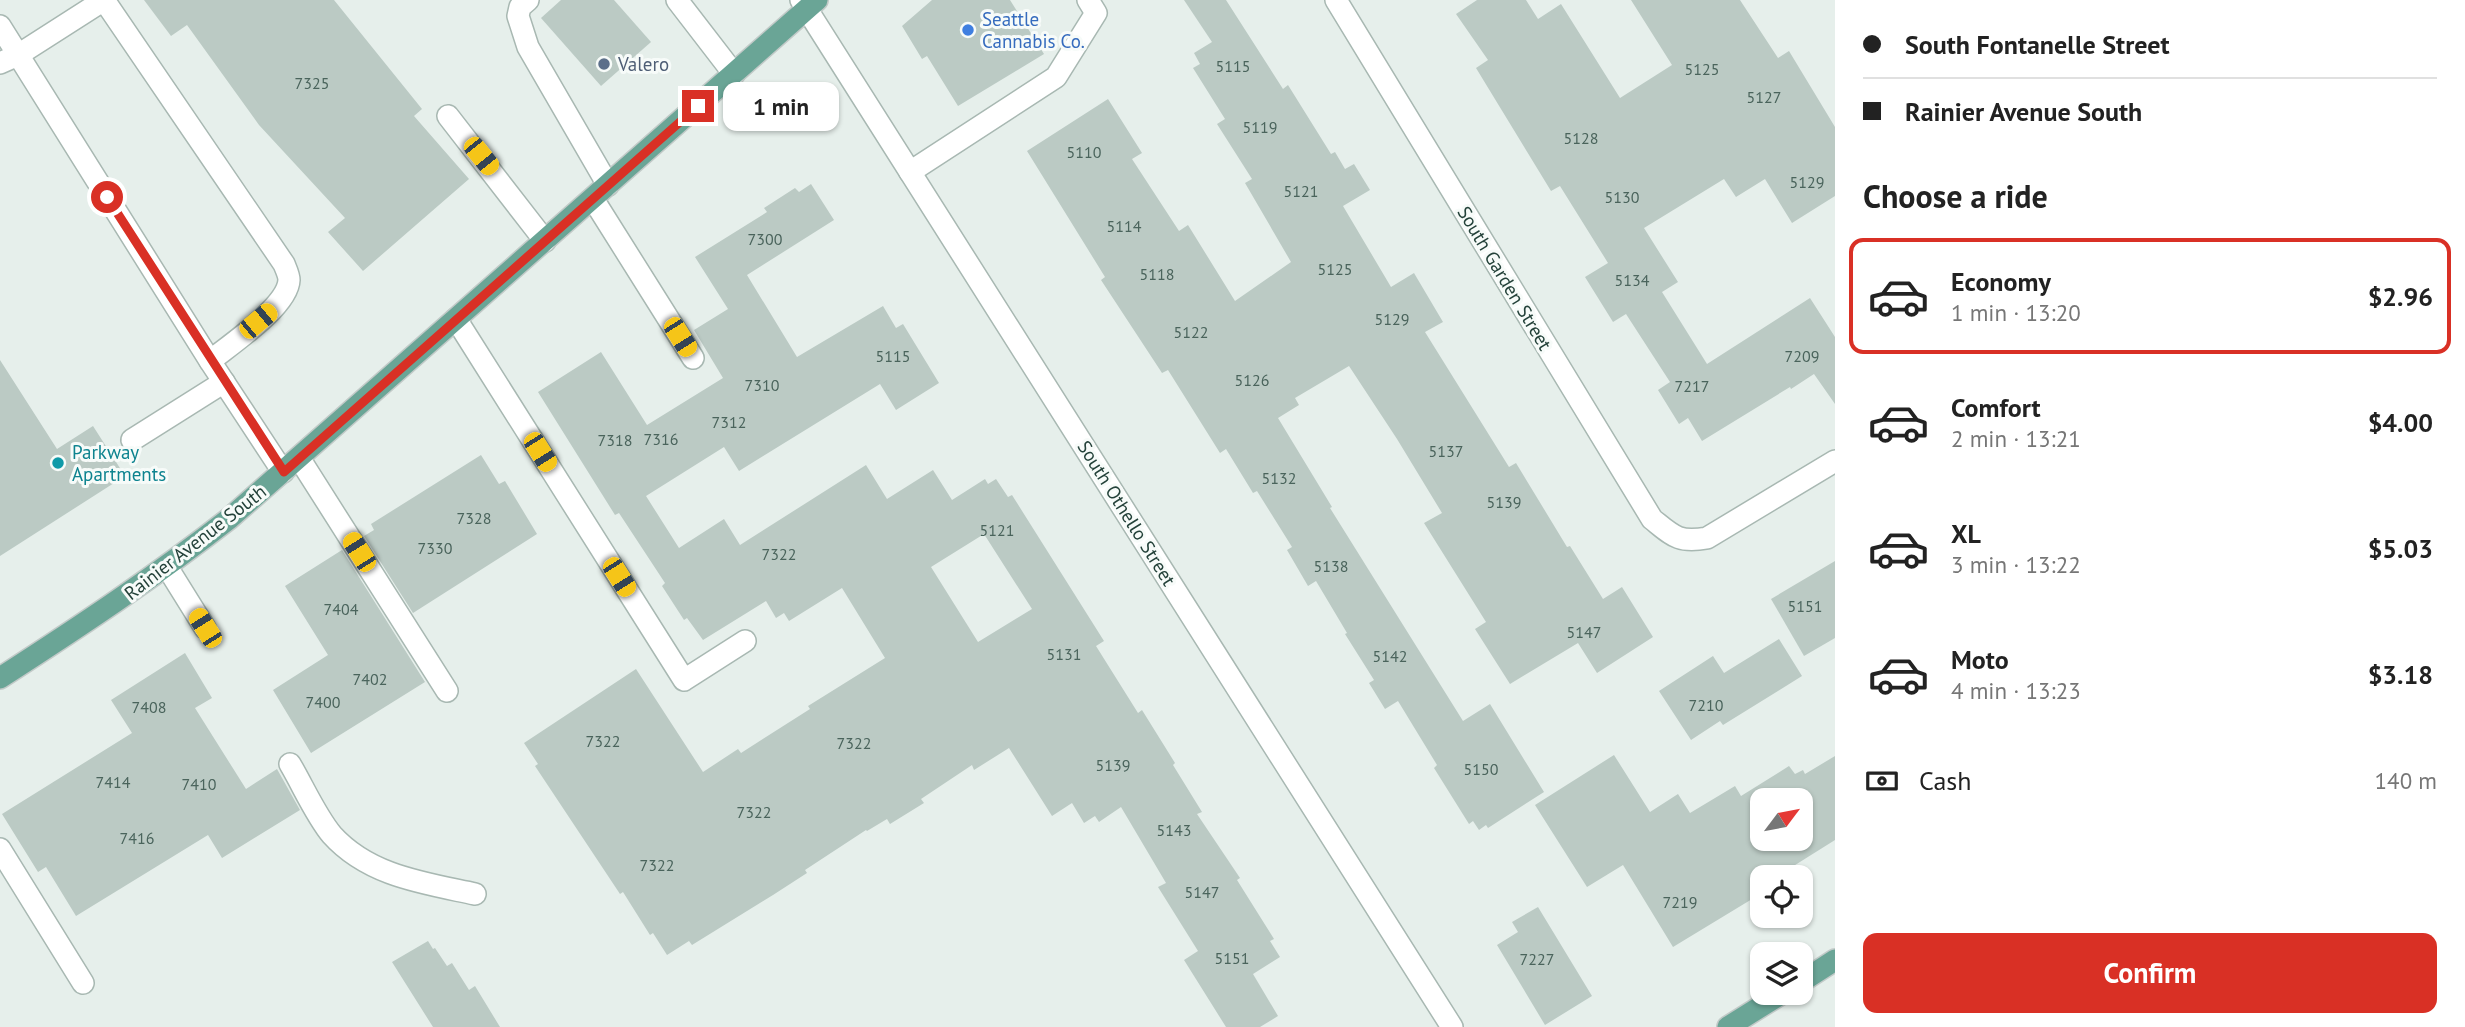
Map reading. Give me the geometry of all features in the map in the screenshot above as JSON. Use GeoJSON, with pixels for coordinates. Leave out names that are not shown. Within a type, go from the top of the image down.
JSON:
{"type":"FeatureCollection","features":[{"type":"Feature","properties":{"kind":"main road","name":"Rainier Avenue South"},"geometry":{"type":"LineString","coordinates":[[0,678],[167,567],[291,465],[734,74],[808,3]]}},
{"type":"Feature","properties":{"kind":"main road"},"geometry":{"type":"LineString","coordinates":[[1813,974],[1835,960]]}},
{"type":"Feature","properties":{"kind":"main road"},"geometry":{"type":"LineString","coordinates":[[1728,1027],[1763,1005]]}},
{"type":"Feature","properties":{"kind":"street"},"geometry":{"type":"LineString","coordinates":[[9,59],[104,0],[284,264],[290,278],[278,304],[210,361]]}},
{"type":"Feature","properties":{"kind":"street"},"geometry":{"type":"LineString","coordinates":[[528,0],[520,7],[518,16],[528,47],[600,192],[693,358]]}},
{"type":"Feature","properties":{"kind":"street"},"geometry":{"type":"LineString","coordinates":[[677,0],[734,74]]}},
{"type":"Feature","properties":{"kind":"street"},"geometry":{"type":"LineString","coordinates":[[910,172],[1056,78],[1096,13],[1088,0]]}},
{"type":"Feature","properties":{"kind":"street","name":"South Garden Street"},"geometry":{"type":"LineString","coordinates":[[1336,0],[1652,519],[1671,534],[1688,541],[1707,538],[1835,461]]}},
{"type":"Feature","properties":{"kind":"street","name":"South Othello Street"},"geometry":{"type":"LineString","coordinates":[[808,3],[910,172],[1452,1027]]}},
{"type":"Feature","properties":{"kind":"street"},"geometry":{"type":"LineString","coordinates":[[0,26],[9,59],[224,382],[291,465],[447,691]]}},
{"type":"Feature","properties":{"kind":"street"},"geometry":{"type":"LineString","coordinates":[[448,116],[545,240]]}},
{"type":"Feature","properties":{"kind":"street"},"geometry":{"type":"LineString","coordinates":[[456,319],[684,680],[745,641]]}},
{"type":"Feature","properties":{"kind":"street"},"geometry":{"type":"LineString","coordinates":[[132,440],[224,382]]}},
{"type":"Feature","properties":{"kind":"street"},"geometry":{"type":"LineString","coordinates":[[167,567],[205,628]]}},
{"type":"Feature","properties":{"kind":"street"},"geometry":{"type":"LineString","coordinates":[[290,764],[331,833],[356,857],[391,875],[475,894]]}},
{"type":"Feature","properties":{"kind":"street"},"geometry":{"type":"LineString","coordinates":[[0,849],[83,983]]}},
{"type":"Feature","properties":{"kind":"building"},"geometry":{"type":"Polygon","coordinates":[[[144,0],[334,0],[422,109],[414,116],[469,179],[363,271],[328,232],[345,218],[259,125],[187,25],[171,36],[144,0]]]}},
{"type":"Feature","properties":{"kind":"building","name":"Valero"},"geometry":{"type":"Polygon","coordinates":[[[561,0],[614,0],[651,42],[601,86],[541,18],[561,0]]]}},
{"type":"Feature","properties":{"kind":"building"},"geometry":{"type":"Polygon","coordinates":[[[932,0],[1010,0],[1044,54],[958,106],[927,56],[922,59],[902,26],[932,0]]]}},
{"type":"Feature","properties":{"kind":"building"},"geometry":{"type":"Polygon","coordinates":[[[1184,0],[1226,0],[1283,89],[1288,85],[1331,154],[1335,152],[1345,169],[1354,164],[1370,190],[1343,206],[1391,287],[1414,273],[1443,322],[1425,332],[1509,467],[1516,463],[1567,547],[1570,546],[1603,599],[1622,587],[1653,637],[1597,673],[1578,643],[1510,684],[1475,629],[1486,622],[1424,523],[1442,513],[1349,366],[1295,398],[1299,405],[1278,418],[1332,507],[1330,508],[1463,721],[1490,704],[1544,792],[1488,828],[1486,825],[1479,830],[1473,821],[1469,824],[1434,768],[1437,765],[1398,701],[1385,709],[1369,683],[1374,680],[1316,581],[1308,586],[1287,550],[1292,547],[1257,491],[1253,493],[1226,449],[1220,453],[1168,370],[1162,373],[1101,280],[1105,277],[1027,151],[1108,99],[1142,153],[1132,159],[1179,231],[1188,225],[1235,301],[1291,262],[1245,183],[1252,179],[1217,124],[1225,119],[1193,68],[1200,64],[1194,53],[1212,42],[1184,0]]]}},
{"type":"Feature","properties":{"kind":"building"},"geometry":{"type":"Polygon","coordinates":[[[1477,0],[1526,0],[1538,19],[1561,4],[1620,98],[1672,65],[1631,0],[1740,0],[1778,58],[1789,51],[1835,127],[1835,196],[1792,223],[1765,179],[1736,197],[1724,179],[1644,228],[1678,282],[1662,292],[1707,364],[1810,298],[1835,337],[1835,404],[1814,374],[1702,441],[1688,418],[1679,424],[1658,390],[1670,382],[1626,314],[1613,322],[1585,277],[1608,263],[1560,186],[1551,191],[1476,68],[1488,60],[1456,14],[1477,0]]]}},
{"type":"Feature","properties":{"kind":"building"},"geometry":{"type":"Polygon","coordinates":[[[811,184],[834,220],[747,275],[797,357],[883,306],[896,328],[903,324],[939,383],[896,410],[880,384],[739,471],[724,447],[646,496],[679,548],[724,519],[740,545],[866,465],[887,499],[933,470],[952,500],[985,479],[988,484],[996,479],[1008,497],[1012,495],[1104,641],[1096,646],[1138,713],[1142,710],[1175,763],[1173,765],[1202,812],[1197,814],[1240,878],[1237,880],[1274,939],[1270,941],[1280,957],[1253,974],[1278,1016],[1260,1027],[1226,1027],[1184,960],[1198,951],[1158,887],[1166,883],[1121,807],[1099,822],[1095,816],[1084,823],[1072,803],[1052,816],[1009,748],[974,770],[972,765],[921,799],[924,803],[890,824],[887,819],[866,830],[805,870],[807,873],[773,895],[692,945],[689,941],[667,955],[653,933],[650,935],[623,892],[620,894],[535,766],[538,764],[524,743],[636,669],[703,772],[738,749],[741,753],[810,709],[808,706],[885,658],[842,588],[789,621],[784,613],[776,618],[766,601],[703,640],[687,618],[684,620],[662,586],[665,583],[619,513],[615,515],[538,392],[601,352],[647,425],[723,378],[694,330],[728,309],[695,257],[767,212],[764,208],[795,188],[799,192],[811,184]],[[984,534],[931,567],[978,642],[1032,609],[984,534]]]}},
{"type":"Feature","properties":{"kind":"building","name":"Parkway Apartments"},"geometry":{"type":"Polygon","coordinates":[[[0,360],[57,449],[93,426],[125,476],[0,556],[0,360]]]}},
{"type":"Feature","properties":{"kind":"building"},"geometry":{"type":"Polygon","coordinates":[[[481,455],[499,484],[505,481],[537,534],[413,613],[364,536],[374,530],[371,524],[481,455]]]}},
{"type":"Feature","properties":{"kind":"building"},"geometry":{"type":"Polygon","coordinates":[[[342,550],[425,682],[311,753],[273,690],[328,655],[285,586],[342,550]]]}},
{"type":"Feature","properties":{"kind":"building"},"geometry":{"type":"Polygon","coordinates":[[[1835,561],[1835,638],[1804,656],[1771,599],[1835,561]]]}},
{"type":"Feature","properties":{"kind":"building"},"geometry":{"type":"Polygon","coordinates":[[[1779,639],[1802,676],[1723,725],[1720,721],[1691,740],[1659,691],[1713,656],[1724,673],[1779,639]]]}},
{"type":"Feature","properties":{"kind":"building"},"geometry":{"type":"Polygon","coordinates":[[[185,653],[212,698],[195,708],[246,789],[277,769],[300,810],[222,858],[208,835],[76,916],[46,867],[38,872],[2,814],[132,733],[111,700],[185,653]]]}},
{"type":"Feature","properties":{"kind":"building"},"geometry":{"type":"Polygon","coordinates":[[[1614,755],[1650,812],[1678,794],[1690,813],[1735,786],[1741,796],[1750,790],[1750,851],[1813,851],[1813,788],[1754,788],[1789,766],[1795,774],[1803,770],[1805,774],[1835,756],[1835,840],[1795,865],[1750,865],[1750,900],[1673,947],[1623,865],[1587,887],[1535,805],[1614,755]]]}},
{"type":"Feature","properties":{"kind":"building"},"geometry":{"type":"Polygon","coordinates":[[[1538,907],[1592,996],[1545,1025],[1497,945],[1518,932],[1512,922],[1538,907]]]}},
{"type":"Feature","properties":{"kind":"building"},"geometry":{"type":"Polygon","coordinates":[[[428,941],[447,966],[452,963],[469,990],[475,986],[500,1027],[433,1027],[392,962],[428,941]]]}},
{"type":"Feature","properties":{"kind":"place","name":"Seattle Cannabis Co."},"geometry":{"type":"Point","coordinates":[968,30]}},
{"type":"Feature","properties":{"kind":"place","name":"Valero"},"geometry":{"type":"Point","coordinates":[604,64]}},
{"type":"Feature","properties":{"kind":"place","name":"Parkway Apartments"},"geometry":{"type":"Point","coordinates":[58,463]}},
{"type":"Feature","properties":{"kind":"route"},"geometry":{"type":"LineString","coordinates":[[107,197],[210,361],[284,472],[698,106]]}}]}
